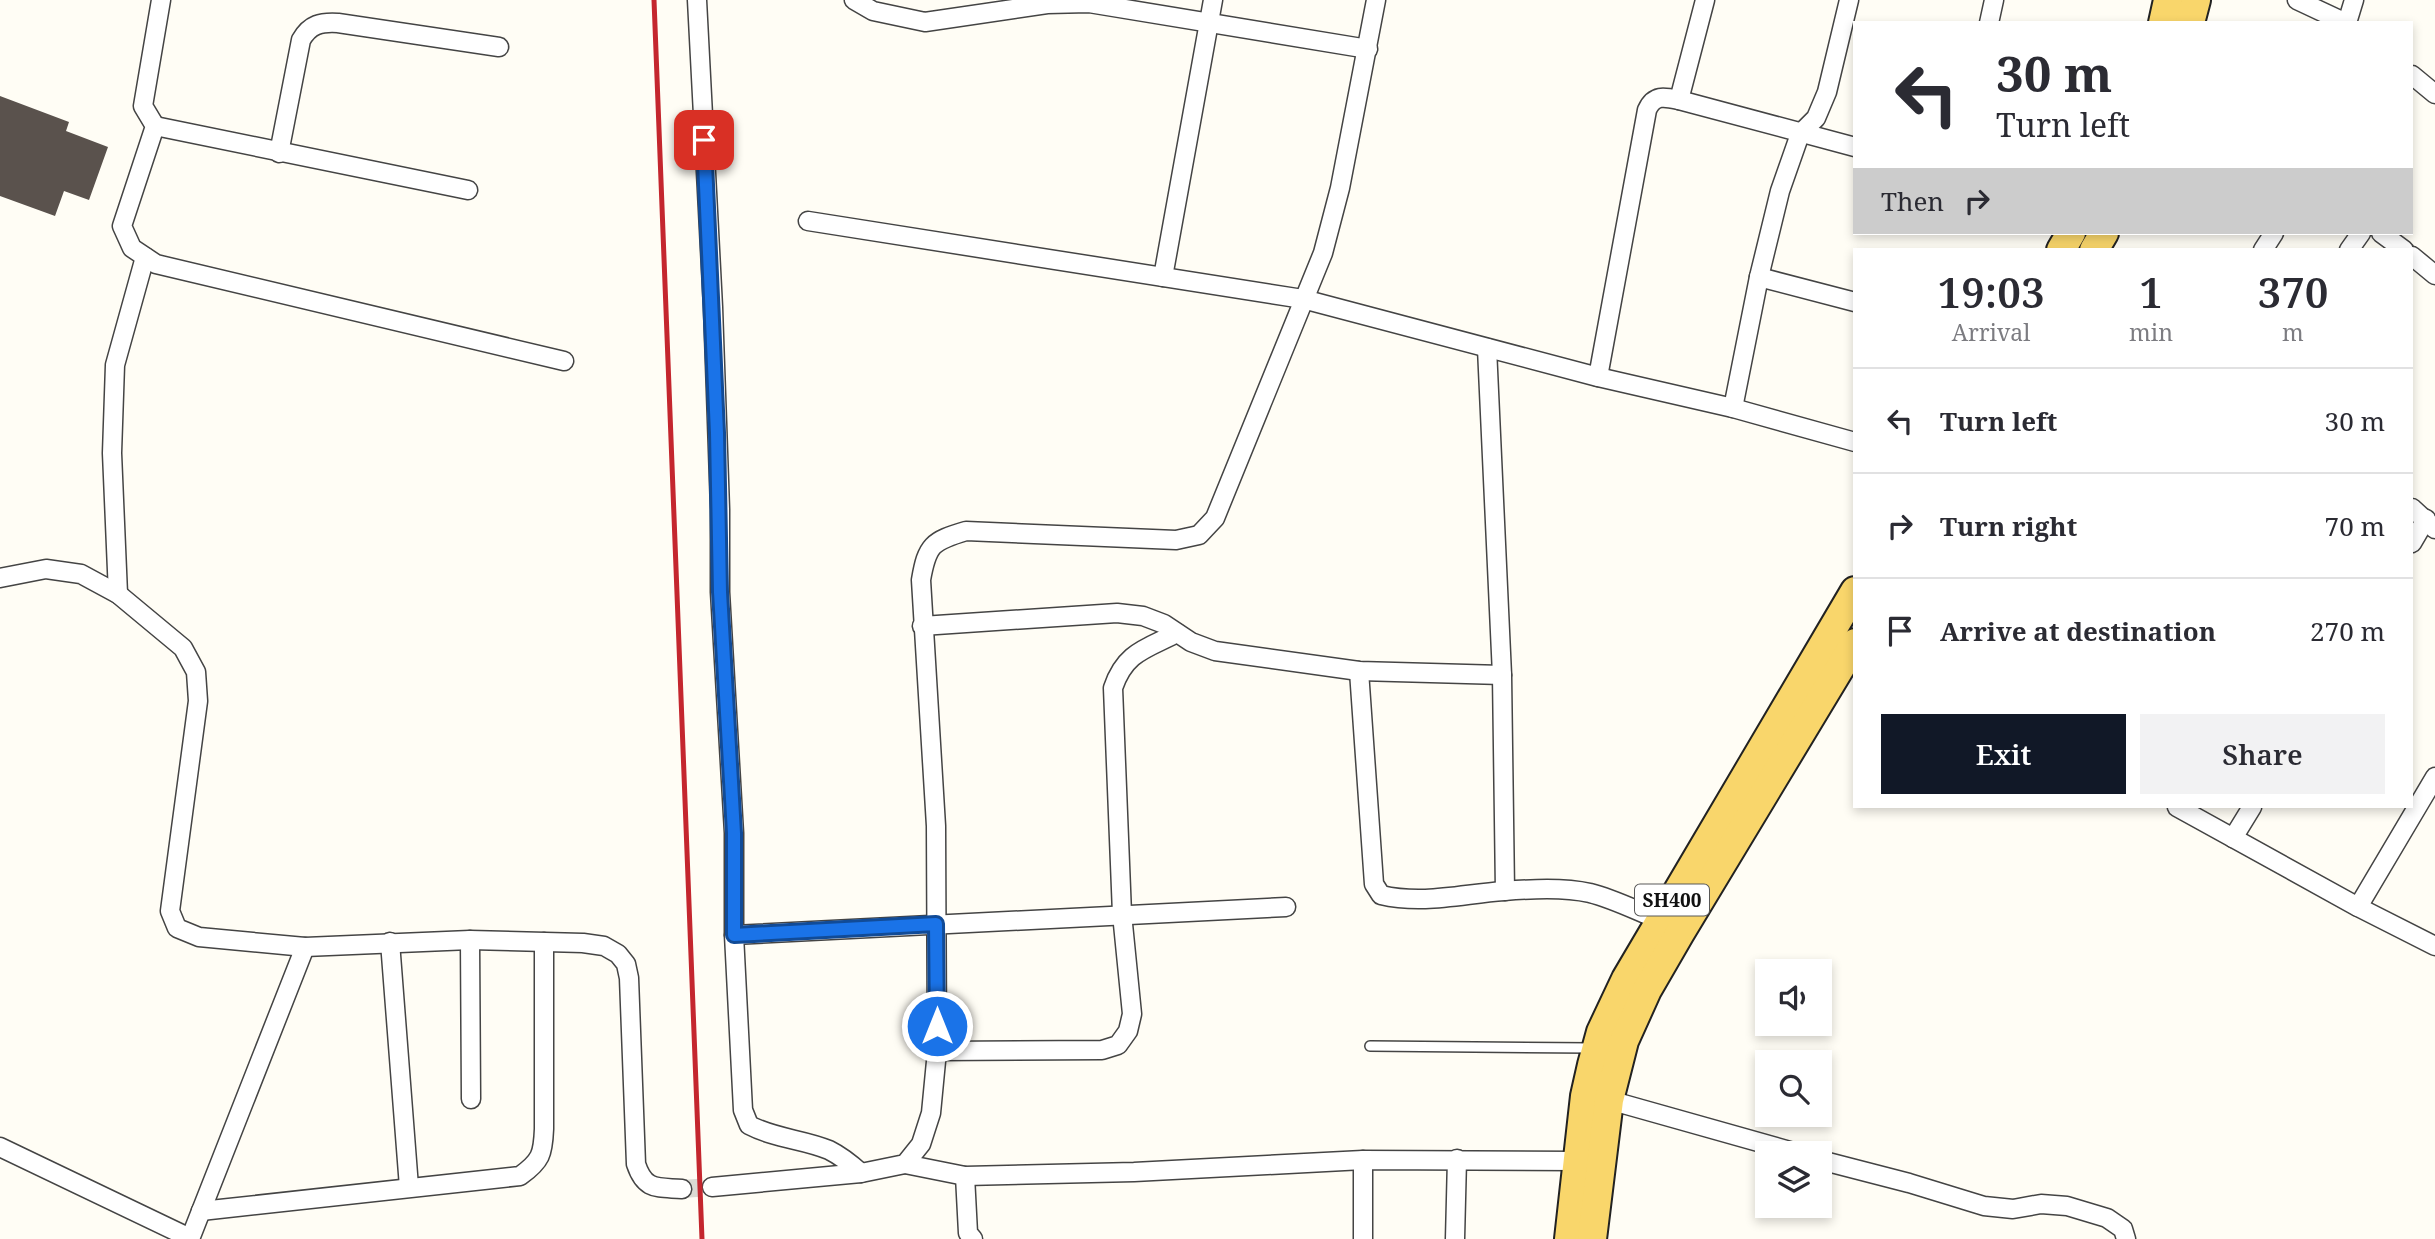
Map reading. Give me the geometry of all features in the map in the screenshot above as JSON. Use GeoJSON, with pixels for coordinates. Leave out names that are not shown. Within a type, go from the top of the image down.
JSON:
{"type":"FeatureCollection","features":[{"type":"Feature","properties":{"kind":"main road"},"geometry":{"type":"LineString","coordinates":[[2163,21],[2168,0]]}},
{"type":"Feature","properties":{"kind":"main road"},"geometry":{"type":"LineString","coordinates":[[2191,21],[2196,0]]}},
{"type":"Feature","properties":{"kind":"main road","name":"SH400"},"geometry":{"type":"LineString","coordinates":[[1569,1239],[1586,1096],[1601,1032],[1626,979],[1660,920],[1847,625],[1853,600]]}},
{"type":"Feature","properties":{"kind":"main road","name":"SH400"},"geometry":{"type":"LineString","coordinates":[[1592,1239],[1609,1100],[1624,1041],[1647,990],[1853,646]]}},
{"type":"Feature","properties":{"kind":"street"},"geometry":{"type":"LineString","coordinates":[[161,0],[144,106],[155,126],[122,226],[132,248],[156,264],[564,361]]}},
{"type":"Feature","properties":{"kind":"street"},"geometry":{"type":"LineString","coordinates":[[697,0],[714,334],[721,604],[734,833],[734,935],[743,1111],[749,1125],[769,1135],[829,1150],[861,1172]]}},
{"type":"Feature","properties":{"kind":"street"},"geometry":{"type":"LineString","coordinates":[[854,0],[873,11],[925,22],[1047,4],[1089,3],[1368,49]]}},
{"type":"Feature","properties":{"kind":"street"},"geometry":{"type":"LineString","coordinates":[[1163,277],[1213,0]]}},
{"type":"Feature","properties":{"kind":"street"},"geometry":{"type":"LineString","coordinates":[[905,1164],[921,1144],[931,1113],[937,1051],[936,826],[922,626],[921,580],[925,554],[941,538],[966,531],[1176,540],[1199,536],[1215,518],[1323,253],[1340,188],[1376,0]]}},
{"type":"Feature","properties":{"kind":"street"},"geometry":{"type":"LineString","coordinates":[[1679,100],[1705,0]]}},
{"type":"Feature","properties":{"kind":"street"},"geometry":{"type":"LineString","coordinates":[[1733,408],[1759,277],[1780,191],[1800,134],[1816,118],[1827,92],[1849,0]]}},
{"type":"Feature","properties":{"kind":"street"},"geometry":{"type":"LineString","coordinates":[[1989,21],[1994,0]]}},
{"type":"Feature","properties":{"kind":"street"},"geometry":{"type":"LineString","coordinates":[[2297,0],[2342,21]]}},
{"type":"Feature","properties":{"kind":"street"},"geometry":{"type":"LineString","coordinates":[[2347,21],[2354,0]]}},
{"type":"Feature","properties":{"kind":"street"},"geometry":{"type":"LineString","coordinates":[[279,153],[301,40],[315,25],[338,23],[499,47]]}},
{"type":"Feature","properties":{"kind":"street"},"geometry":{"type":"LineString","coordinates":[[2413,76],[2435,94]]}},
{"type":"Feature","properties":{"kind":"street"},"geometry":{"type":"LineString","coordinates":[[1598,377],[1650,102],[1659,96],[1679,100],[1853,147]]}},
{"type":"Feature","properties":{"kind":"street"},"geometry":{"type":"LineString","coordinates":[[155,126],[468,190]]}},
{"type":"Feature","properties":{"kind":"street"},"geometry":{"type":"LineString","coordinates":[[808,221],[1303,299],[1598,377],[1733,408],[1853,441]]}},
{"type":"Feature","properties":{"kind":"street"},"geometry":{"type":"LineString","coordinates":[[2384,235],[2401,248]]}},
{"type":"Feature","properties":{"kind":"street"},"geometry":{"type":"LineString","coordinates":[[118,594],[112,453],[115,365],[145,257]]}},
{"type":"Feature","properties":{"kind":"street"},"geometry":{"type":"LineString","coordinates":[[2413,257],[2435,275]]}},
{"type":"Feature","properties":{"kind":"street"},"geometry":{"type":"LineString","coordinates":[[1759,277],[1853,301]]}},
{"type":"Feature","properties":{"kind":"street"},"geometry":{"type":"LineString","coordinates":[[1486,348],[1502,675],[1504,891]]}},
{"type":"Feature","properties":{"kind":"street"},"geometry":{"type":"LineString","coordinates":[[2413,541],[2424,519]]}},
{"type":"Feature","properties":{"kind":"street"},"geometry":{"type":"LineString","coordinates":[[0,578],[46,569],[81,574],[118,594],[183,648],[196,672],[198,701],[170,911],[177,928],[199,937],[305,947],[470,940],[604,946],[618,954],[626,964],[629,978],[636,1164],[642,1180],[650,1185],[682,1189]]}},
{"type":"Feature","properties":{"kind":"street"},"geometry":{"type":"LineString","coordinates":[[922,626],[1117,614],[1143,616],[1164,624],[1191,642],[1215,651],[1359,671],[1502,675]]}},
{"type":"Feature","properties":{"kind":"street"},"geometry":{"type":"LineString","coordinates":[[937,1051],[1102,1050],[1118,1045],[1128,1031],[1132,1014],[1122,914],[1113,688],[1120,669],[1136,654],[1177,633]]}},
{"type":"Feature","properties":{"kind":"street"},"geometry":{"type":"LineString","coordinates":[[1359,671],[1374,884],[1381,895],[1423,901],[1504,891],[1587,892],[1660,920]]}},
{"type":"Feature","properties":{"kind":"street"},"geometry":{"type":"LineString","coordinates":[[2358,908],[2435,777]]}},
{"type":"Feature","properties":{"kind":"street"},"geometry":{"type":"LineString","coordinates":[[2179,808],[2358,908],[2435,946]]}},
{"type":"Feature","properties":{"kind":"street"},"geometry":{"type":"LineString","coordinates":[[2233,838],[2251,808]]}},
{"type":"Feature","properties":{"kind":"street"},"geometry":{"type":"LineString","coordinates":[[734,935],[1286,907]]}},
{"type":"Feature","properties":{"kind":"street"},"geometry":{"type":"LineString","coordinates":[[470,940],[471,1099]]}},
{"type":"Feature","properties":{"kind":"street"},"geometry":{"type":"LineString","coordinates":[[390,942],[409,1187]]}},
{"type":"Feature","properties":{"kind":"street"},"geometry":{"type":"LineString","coordinates":[[201,1211],[520,1176],[534,1166],[543,1152],[544,942]]}},
{"type":"Feature","properties":{"kind":"street"},"geometry":{"type":"LineString","coordinates":[[0,1147],[190,1238],[305,947]]}},
{"type":"Feature","properties":{"kind":"street"},"geometry":{"type":"LineString","coordinates":[[1609,1100],[1755,1141]]}},
{"type":"Feature","properties":{"kind":"street"},"geometry":{"type":"LineString","coordinates":[[1455,1239],[1457,1159]]}},
{"type":"Feature","properties":{"kind":"street"},"geometry":{"type":"LineString","coordinates":[[712,1187],[861,1172],[905,1164],[965,1176],[1134,1172],[1363,1160],[1578,1161]]}},
{"type":"Feature","properties":{"kind":"street"},"geometry":{"type":"LineString","coordinates":[[1363,1160],[1363,1239]]}},
{"type":"Feature","properties":{"kind":"street"},"geometry":{"type":"LineString","coordinates":[[1832,1163],[1984,1206],[2013,1209],[2041,1204],[2067,1206],[2108,1218],[2123,1229],[2126,1239]]}},
{"type":"Feature","properties":{"kind":"street"},"geometry":{"type":"LineString","coordinates":[[965,1176],[968,1233],[973,1239]]}},
{"type":"Feature","properties":{"kind":"lane"},"geometry":{"type":"LineString","coordinates":[[1370,1045],[1597,1048]]}},
{"type":"Feature","properties":{"kind":"building"},"geometry":{"type":"Polygon","coordinates":[[[0,96],[69,122],[66,131],[108,147],[89,200],[64,191],[55,216],[0,196],[0,96]]]}},
{"type":"Feature","properties":{"kind":"tunnel"},"geometry":{"type":"LineString","coordinates":[[682,1189],[712,1187]]}},
{"type":"Feature","properties":{"kind":"railway"},"geometry":{"type":"LineString","coordinates":[[654,0],[702,1239]]}},
{"type":"Feature","properties":{"kind":"route"},"geometry":{"type":"LineString","coordinates":[[704,140],[713,307],[720,592],[734,833],[734,935],[936,924],[937,1026]]}}]}
